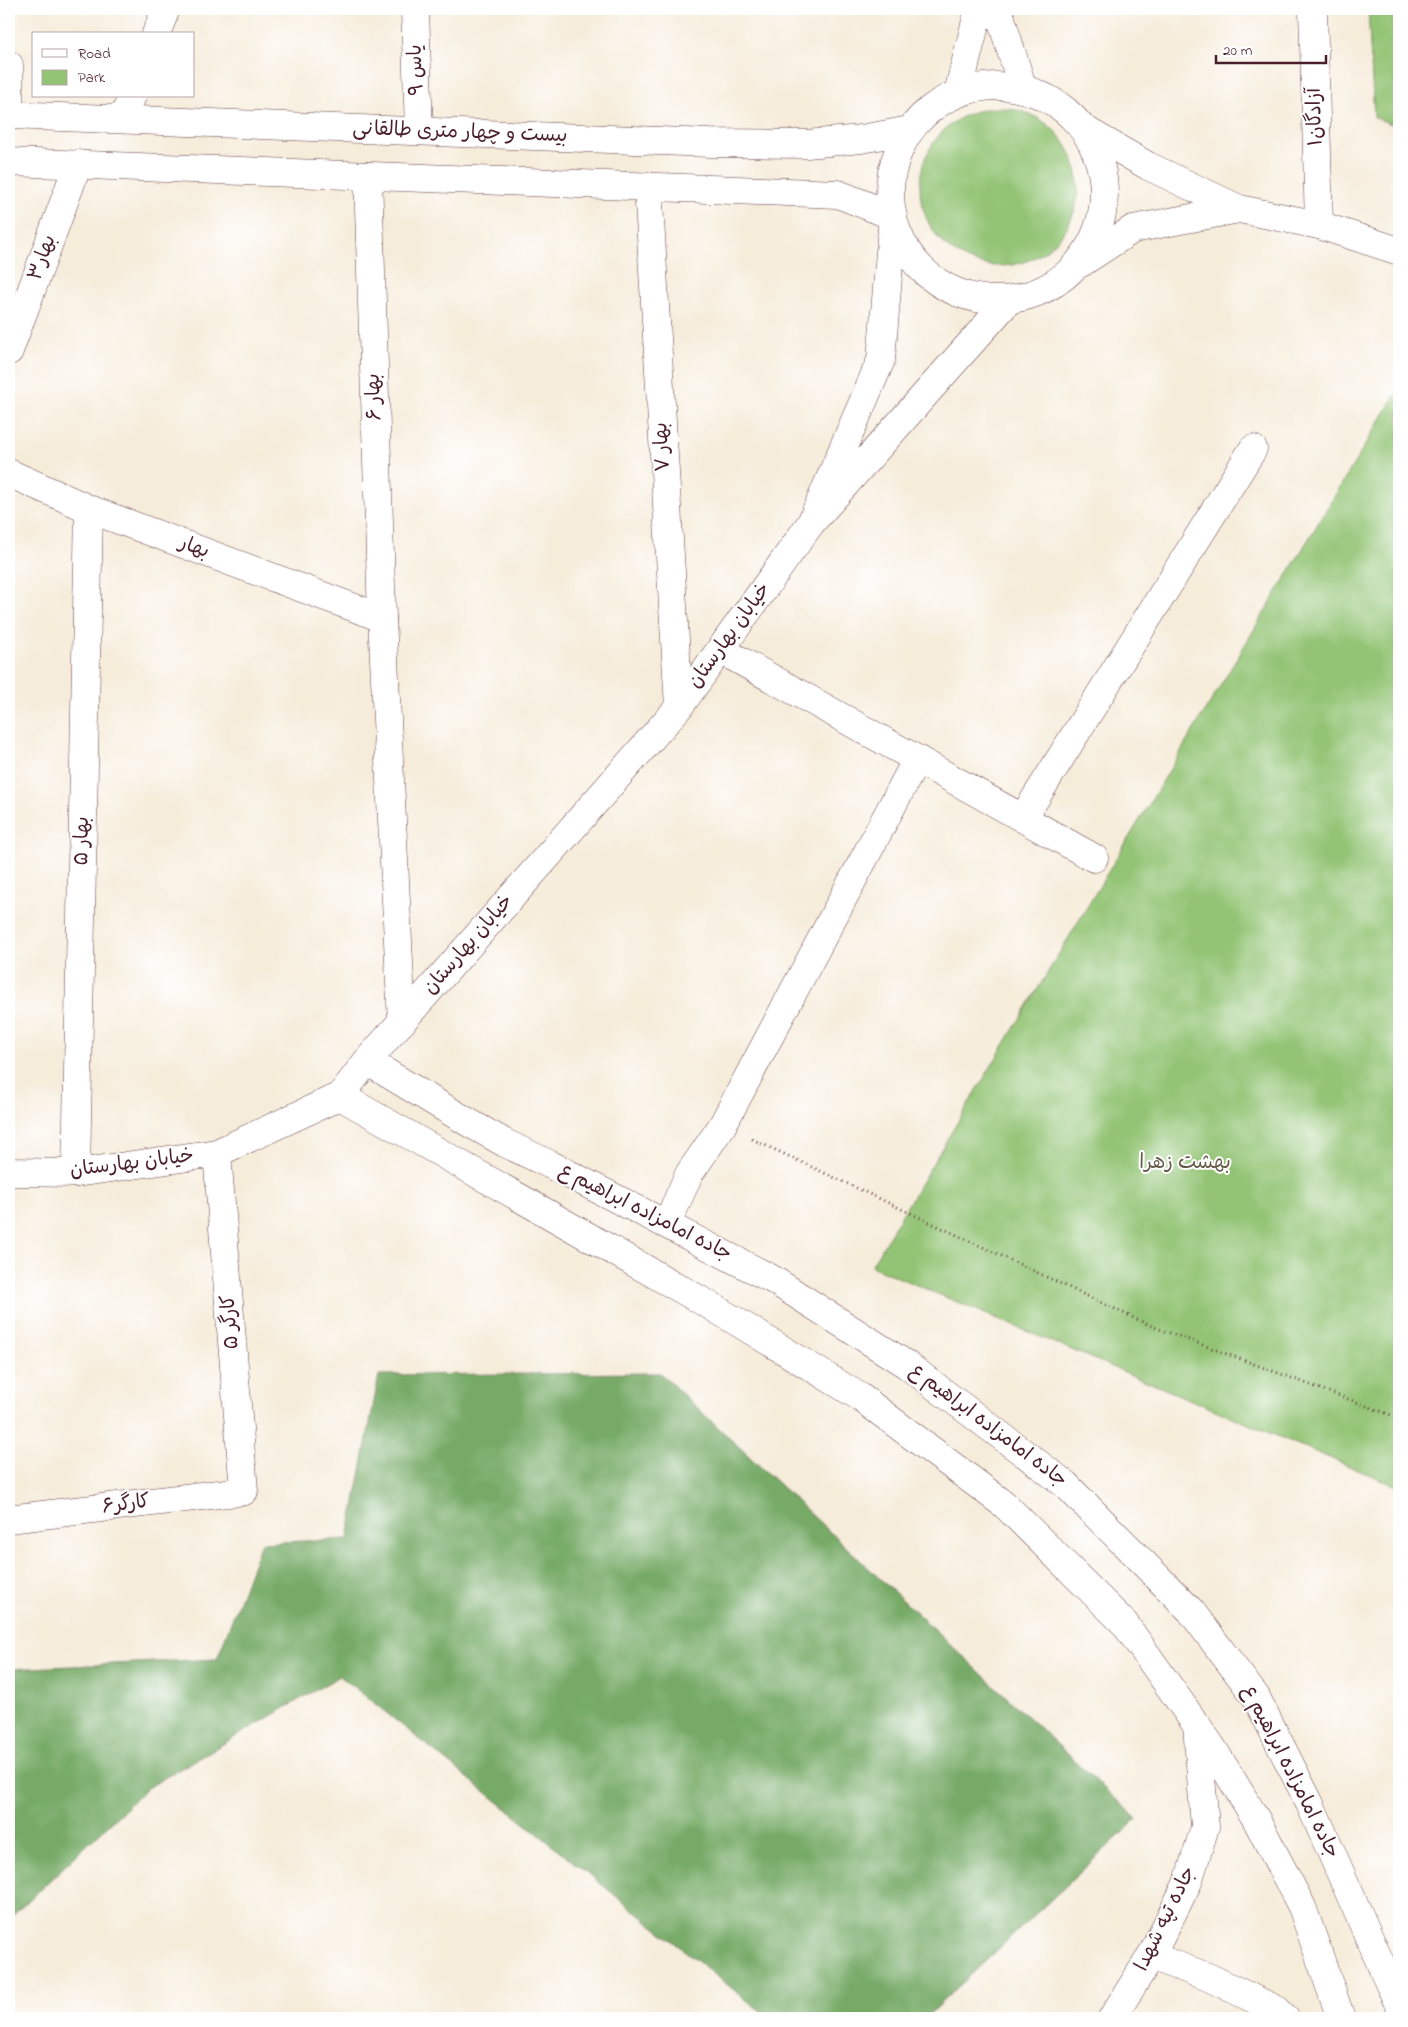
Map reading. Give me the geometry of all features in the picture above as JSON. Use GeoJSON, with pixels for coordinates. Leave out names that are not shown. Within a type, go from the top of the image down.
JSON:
{"type":"FeatureCollection","features":[{"type":"Feature","properties":{"kind":"street"},"geometry":{"type":"LineString","coordinates":[[157,32],[166,9]]}},
{"type":"Feature","properties":{"kind":"street","name":"یاس ۹"},"geometry":{"type":"LineString","coordinates":[[415,9],[419,131]]}},
{"type":"Feature","properties":{"kind":"street"},"geometry":{"type":"LineString","coordinates":[[958,94],[979,9]]}},
{"type":"Feature","properties":{"kind":"street"},"geometry":{"type":"LineString","coordinates":[[998,9],[1023,89]]}},
{"type":"Feature","properties":{"kind":"street","name":"آزادگان۱"},"geometry":{"type":"LineString","coordinates":[[1313,9],[1319,225]]}},
{"type":"Feature","properties":{"kind":"street"},"geometry":{"type":"LineString","coordinates":[[9,65],[9,115]]}},
{"type":"Feature","properties":{"kind":"street"},"geometry":{"type":"LineString","coordinates":[[811,523],[881,360],[893,216],[891,186],[897,157],[910,130],[932,108],[958,94],[986,86],[1023,89],[1045,96],[1061,106],[1084,129],[1148,166],[1239,210],[1319,225],[1399,251]]}},
{"type":"Feature","properties":{"kind":"street","name":"بیست و چهار متری طالقانی"},"geometry":{"type":"LineString","coordinates":[[9,115],[128,108],[419,131],[710,143],[807,144],[861,139],[910,130]]}},
{"type":"Feature","properties":{"kind":"street"},"geometry":{"type":"LineString","coordinates":[[1074,268],[1091,244],[1102,215],[1104,185],[1098,156],[1084,129]]}},
{"type":"Feature","properties":{"kind":"street"},"geometry":{"type":"LineString","coordinates":[[9,162],[838,194],[893,216],[903,244],[921,268],[944,286],[972,297],[1009,300],[1044,290],[1133,229],[1239,210]]}},
{"type":"Feature","properties":{"kind":"street","name":"بهار۳"},"geometry":{"type":"LineString","coordinates":[[9,351],[78,164]]}},
{"type":"Feature","properties":{"kind":"street","name":"بهار ۶"},"geometry":{"type":"LineString","coordinates":[[368,176],[382,618],[402,1022]]}},
{"type":"Feature","properties":{"kind":"street","name":"بهار ۷"},"geometry":{"type":"LineString","coordinates":[[648,186],[679,707]]}},
{"type":"Feature","properties":{"kind":"street"},"geometry":{"type":"LineString","coordinates":[[811,523],[1009,300]]}},
{"type":"Feature","properties":{"kind":"street"},"geometry":{"type":"LineString","coordinates":[[1023,818],[1253,449]]}},
{"type":"Feature","properties":{"kind":"street","name":"بهار"},"geometry":{"type":"LineString","coordinates":[[9,473],[90,509],[382,618]]}},
{"type":"Feature","properties":{"kind":"street","name":"بهار ۵"},"geometry":{"type":"LineString","coordinates":[[76,1173],[90,509]]}},
{"type":"Feature","properties":{"kind":"street","name":"خیابان بهارستان"},"geometry":{"type":"LineString","coordinates":[[9,1172],[76,1173],[217,1153],[340,1096],[367,1060],[679,707],[811,523]]}},
{"type":"Feature","properties":{"kind":"street"},"geometry":{"type":"LineString","coordinates":[[720,650],[1094,858]]}},
{"type":"Feature","properties":{"kind":"street"},"geometry":{"type":"LineString","coordinates":[[666,1224],[688,1174],[722,1126],[918,759]]}},
{"type":"Feature","properties":{"kind":"street","name":"جاده امامزاده ابراهیم ع"},"geometry":{"type":"LineString","coordinates":[[367,1060],[466,1122],[772,1279],[907,1365],[1065,1484],[1191,1611],[1256,1697],[1310,1804],[1399,2005]]}},
{"type":"Feature","properties":{"kind":"street"},"geometry":{"type":"LineString","coordinates":[[340,1096],[716,1309],[851,1392],[1005,1505],[1125,1624],[1212,1747],[1256,1819],[1302,1907],[1341,2018]]}},
{"type":"Feature","properties":{"kind":"street","name":"کارگر ۵"},"geometry":{"type":"LineString","coordinates":[[217,1153],[244,1491]]}},
{"type":"Feature","properties":{"kind":"street","name":"کارگر۶"},"geometry":{"type":"LineString","coordinates":[[9,1519],[244,1491]]}},
{"type":"Feature","properties":{"kind":"street","name":"جاده تپه شهدا"},"geometry":{"type":"LineString","coordinates":[[1112,2018],[1151,1956],[1188,1882],[1205,1827],[1197,1725]]}},
{"type":"Feature","properties":{"kind":"street"},"geometry":{"type":"LineString","coordinates":[[1151,1956],[1208,1978],[1277,2010],[1285,2018]]}},
{"type":"Feature","properties":{"kind":"path"},"geometry":{"type":"LineString","coordinates":[[722,1126],[1149,1325],[1399,1418]]}},
{"type":"Feature","properties":{"kind":"green space"},"geometry":{"type":"Polygon","coordinates":[[[1368,9],[1399,9],[1399,127],[1374,117],[1368,9]]]}},
{"type":"Feature","properties":{"kind":"green space"},"geometry":{"type":"Polygon","coordinates":[[[991,108],[1007,108],[1022,111],[1036,117],[1055,131],[1065,143],[1075,164],[1078,187],[1075,210],[1065,231],[1055,243],[1043,253],[1022,263],[1007,266],[991,266],[976,263],[955,253],[933,231],[923,210],[920,195],[920,179],[923,164],[933,143],[955,121],[976,111],[991,108]]]}},
{"type":"Feature","properties":{"kind":"green space","name":"بهشت زهرا"},"geometry":{"type":"Polygon","coordinates":[[[1399,389],[1399,1487],[871,1266],[1399,389]]]}},
{"type":"Feature","properties":{"kind":"green space"},"geometry":{"type":"Polygon","coordinates":[[[660,1373],[1137,1819],[925,2018],[769,2018],[340,1676],[147,1788],[9,1919],[9,1669],[217,1659],[261,1543],[348,1539],[379,1375],[660,1373]]]}}]}
